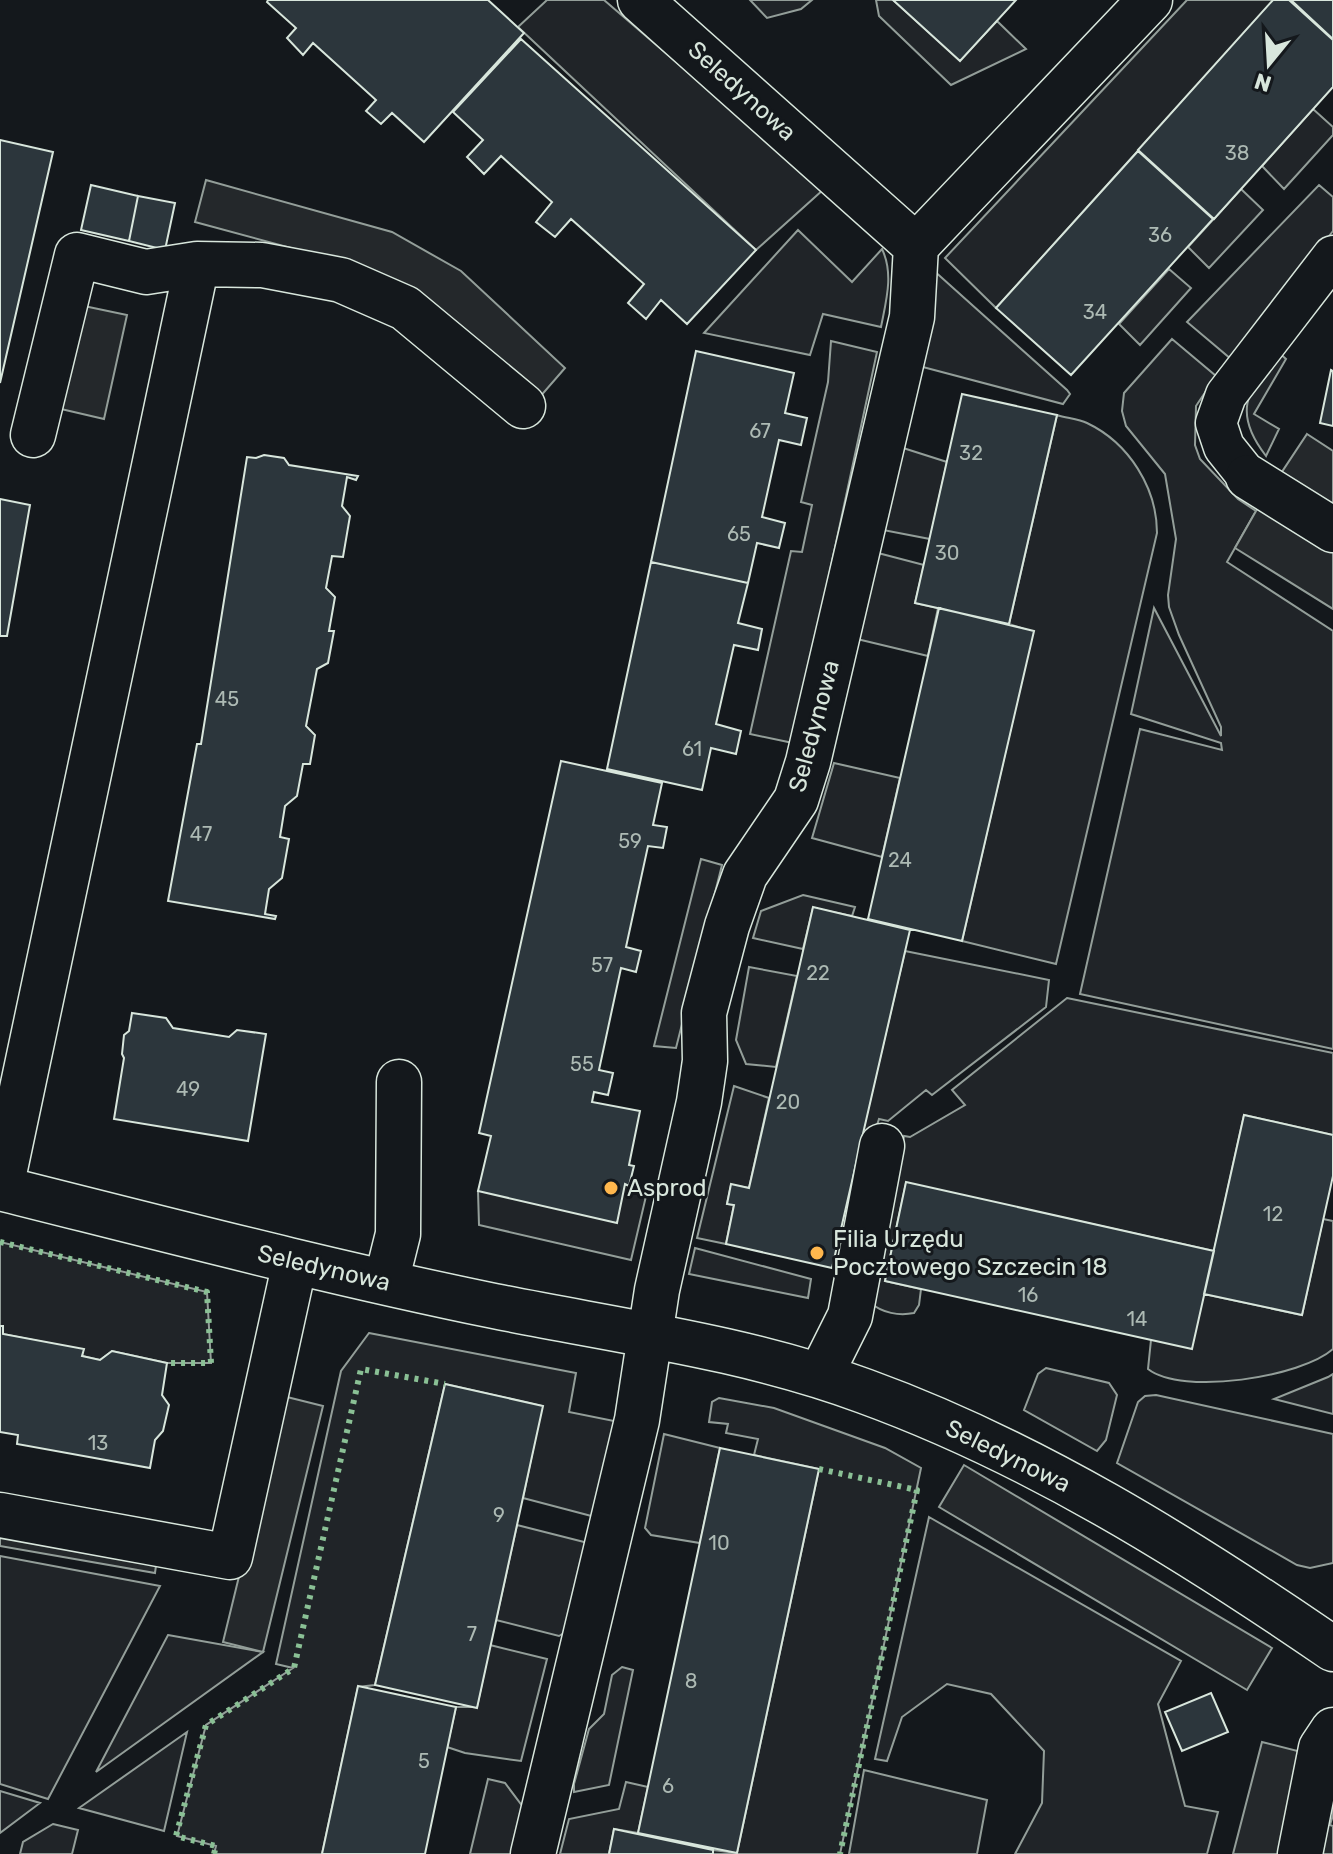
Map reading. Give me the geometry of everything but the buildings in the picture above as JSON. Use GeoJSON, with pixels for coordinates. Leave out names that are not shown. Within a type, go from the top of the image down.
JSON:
{"type":"FeatureCollection","features":[{"type":"Feature","properties":{"kind":"street","name":"Seledynowa"},"geometry":{"type":"LineString","coordinates":[[533,1854],[637,1420],[657,1290],[699,1102],[705,1061],[704,1013],[727,926],[745,875],[796,800],[808,762],[912,317],[916,246],[640,0]]}},
{"type":"Feature","properties":{"kind":"street"},"geometry":{"type":"LineString","coordinates":[[916,246],[1150,0]]}},
{"type":"Feature","properties":{"kind":"street"},"geometry":{"type":"LineString","coordinates":[[33,435],[77,255],[146,272],[197,264],[262,265],[341,280],[405,308],[523,406]]}},
{"type":"Feature","properties":{"kind":"street"},"geometry":{"type":"LineString","coordinates":[[1333,256],[1226,395],[1216,423],[1224,447],[1248,477],[1333,530]]}},
{"type":"Feature","properties":{"kind":"street"},"geometry":{"type":"LineString","coordinates":[[0,1188],[197,264]]}},
{"type":"Feature","properties":{"kind":"street"},"geometry":{"type":"LineString","coordinates":[[386,1282],[398,1234],[399,1082]]}},
{"type":"Feature","properties":{"kind":"street"},"geometry":{"type":"LineString","coordinates":[[820,1376],[850,1316],[882,1146]]}},
{"type":"Feature","properties":{"kind":"street","name":"Seledynowa"},"geometry":{"type":"LineString","coordinates":[[0,1188],[295,1262],[495,1306],[650,1334],[820,1376],[867,1392],[974,1437],[1086,1494],[1187,1552],[1333,1649]]}},
{"type":"Feature","properties":{"kind":"street"},"geometry":{"type":"LineString","coordinates":[[0,1515],[230,1557],[295,1262]]}},
{"type":"Feature","properties":{"kind":"street"},"geometry":{"type":"LineString","coordinates":[[1300,1854],[1321,1748],[1333,1730]]}},
{"type":"Feature","properties":{"kind":"shaded area"},"geometry":{"type":"Polygon","coordinates":[[[547,0],[604,0],[824,189],[756,250],[518,27],[547,0]]]}},
{"type":"Feature","properties":{"kind":"shaded area"},"geometry":{"type":"Polygon","coordinates":[[[750,0],[812,0],[801,9],[767,18],[750,0]]]}},
{"type":"Feature","properties":{"kind":"shaded area"},"geometry":{"type":"Polygon","coordinates":[[[876,0],[893,0],[960,60],[997,21],[1026,49],[951,85],[879,16],[876,0]]]}},
{"type":"Feature","properties":{"kind":"shaded area"},"geometry":{"type":"Polygon","coordinates":[[[1187,0],[1274,0],[996,308],[945,258],[1187,0]]]}},
{"type":"Feature","properties":{"kind":"shaded area"},"geometry":{"type":"Polygon","coordinates":[[[1313,109],[1333,127],[1333,135],[1284,189],[1262,166],[1313,109]]]}},
{"type":"Feature","properties":{"kind":"shaded area"},"geometry":{"type":"Polygon","coordinates":[[[206,180],[392,232],[461,271],[565,368],[539,398],[313,254],[195,222],[206,180]]]}},
{"type":"Feature","properties":{"kind":"shaded area"},"geometry":{"type":"Polygon","coordinates":[[[1319,185],[1333,197],[1333,231],[1231,359],[1187,322],[1319,185]]]}},
{"type":"Feature","properties":{"kind":"shaded area"},"geometry":{"type":"Polygon","coordinates":[[[1241,189],[1263,210],[1209,268],[1188,247],[1241,189]]]}},
{"type":"Feature","properties":{"kind":"shaded area"},"geometry":{"type":"Polygon","coordinates":[[[798,230],[852,282],[882,249],[888,278],[881,327],[823,314],[810,355],[704,333],[798,230]]]}},
{"type":"Feature","properties":{"kind":"shaded area"},"geometry":{"type":"Polygon","coordinates":[[[932,269],[1067,390],[1070,394],[1063,404],[919,366],[932,269]]]}},
{"type":"Feature","properties":{"kind":"shaded area"},"geometry":{"type":"Polygon","coordinates":[[[1169,269],[1191,288],[1140,345],[1119,324],[1169,269]]]}},
{"type":"Feature","properties":{"kind":"shaded area"},"geometry":{"type":"Polygon","coordinates":[[[84,306],[127,315],[104,419],[61,409],[84,306]]]}},
{"type":"Feature","properties":{"kind":"shaded area"},"geometry":{"type":"Polygon","coordinates":[[[1172,339],[1216,376],[1196,406],[1195,445],[1200,459],[1238,499],[1256,511],[1227,562],[1333,631],[1333,1049],[1080,994],[1140,729],[1222,750],[1221,743],[1131,714],[1154,608],[1221,736],[1221,727],[1169,607],[1176,539],[1165,474],[1126,426],[1122,411],[1124,393],[1172,339]]]}},
{"type":"Feature","properties":{"kind":"shaded area"},"geometry":{"type":"Polygon","coordinates":[[[831,341],[877,352],[793,743],[750,734],[791,551],[802,552],[812,505],[801,502],[828,382],[831,341]]]}},
{"type":"Feature","properties":{"kind":"shaded area"},"geometry":{"type":"Polygon","coordinates":[[[1277,351],[1286,359],[1254,414],[1279,429],[1266,456],[1249,426],[1248,401],[1252,389],[1277,351]]]}},
{"type":"Feature","properties":{"kind":"shaded area"},"geometry":{"type":"Polygon","coordinates":[[[1057,415],[1087,423],[1116,442],[1128,455],[1152,500],[1157,533],[1056,964],[962,941],[1033,632],[1009,624],[1057,415]]]}},
{"type":"Feature","properties":{"kind":"shaded area"},"geometry":{"type":"Polygon","coordinates":[[[1307,434],[1333,451],[1333,609],[1235,548],[1307,434]]]}},
{"type":"Feature","properties":{"kind":"shaded area"},"geometry":{"type":"Polygon","coordinates":[[[900,447],[947,462],[930,539],[883,530],[900,447]]]}},
{"type":"Feature","properties":{"kind":"shaded area"},"geometry":{"type":"Polygon","coordinates":[[[878,553],[924,565],[915,603],[938,608],[928,656],[857,639],[878,553]]]}},
{"type":"Feature","properties":{"kind":"shaded area"},"geometry":{"type":"Polygon","coordinates":[[[834,763],[900,778],[882,857],[812,838],[834,763]]]}},
{"type":"Feature","properties":{"kind":"shaded area"},"geometry":{"type":"Polygon","coordinates":[[[701,859],[722,865],[676,1048],[654,1046],[701,859]]]}},
{"type":"Feature","properties":{"kind":"shaded area"},"geometry":{"type":"Polygon","coordinates":[[[803,895],[855,907],[852,916],[813,908],[803,949],[753,938],[761,911],[803,895]]]}},
{"type":"Feature","properties":{"kind":"shaded area"},"geometry":{"type":"Polygon","coordinates":[[[905,951],[1049,980],[1046,1007],[932,1095],[926,1090],[888,1121],[879,1119],[873,1138],[862,1135],[905,951]]]}},
{"type":"Feature","properties":{"kind":"shaded area"},"geometry":{"type":"Polygon","coordinates":[[[749,967],[797,976],[776,1067],[746,1064],[736,1040],[749,967]]]}},
{"type":"Feature","properties":{"kind":"shaded area"},"geometry":{"type":"Polygon","coordinates":[[[1067,998],[1333,1053],[1333,1135],[1244,1115],[1214,1251],[906,1183],[885,1281],[921,1289],[919,1305],[914,1313],[902,1314],[875,1306],[871,1303],[904,1136],[910,1137],[965,1105],[952,1090],[1067,998]]]}},
{"type":"Feature","properties":{"kind":"shaded area"},"geometry":{"type":"Polygon","coordinates":[[[734,1086],[769,1098],[749,1188],[731,1185],[727,1204],[734,1205],[726,1244],[697,1238],[734,1086]]]}},
{"type":"Feature","properties":{"kind":"shaded area"},"geometry":{"type":"Polygon","coordinates":[[[625,1184],[647,1192],[631,1260],[479,1225],[478,1191],[625,1184]]]}},
{"type":"Feature","properties":{"kind":"shaded area"},"geometry":{"type":"Polygon","coordinates":[[[1323,1219],[1333,1221],[1333,1349],[1296,1368],[1242,1380],[1187,1381],[1164,1377],[1148,1369],[1151,1340],[1204,1294],[1302,1315],[1323,1219]]]}},
{"type":"Feature","properties":{"kind":"shaded area"},"geometry":{"type":"Polygon","coordinates":[[[0,1242],[207,1292],[211,1363],[167,1363],[112,1351],[100,1360],[82,1356],[83,1350],[3,1334],[3,1327],[0,1326],[0,1242]]]}},
{"type":"Feature","properties":{"kind":"shaded area"},"geometry":{"type":"Polygon","coordinates":[[[695,1248],[811,1279],[808,1298],[689,1274],[695,1248]]]}},
{"type":"Feature","properties":{"kind":"shaded area"},"geometry":{"type":"Polygon","coordinates":[[[369,1333],[576,1373],[569,1412],[624,1423],[599,1518],[523,1498],[542,1406],[445,1384],[375,1685],[358,1687],[322,1854],[214,1854],[216,1846],[177,1836],[206,1725],[293,1668],[276,1664],[341,1371],[369,1333]]]}},
{"type":"Feature","properties":{"kind":"shaded area"},"geometry":{"type":"Polygon","coordinates":[[[1046,1368],[1109,1383],[1117,1395],[1106,1440],[1097,1451],[1024,1410],[1038,1374],[1046,1368]]]}},
{"type":"Feature","properties":{"kind":"shaded area"},"geometry":{"type":"Polygon","coordinates":[[[1333,1374],[1333,1414],[1274,1399],[1328,1377],[1333,1374]]]}},
{"type":"Feature","properties":{"kind":"shaded area"},"geometry":{"type":"Polygon","coordinates":[[[1156,1395],[1333,1434],[1333,1563],[1310,1568],[1297,1565],[1117,1463],[1138,1402],[1145,1396],[1156,1395]]]}},
{"type":"Feature","properties":{"kind":"shaded area"},"geometry":{"type":"Polygon","coordinates":[[[283,1396],[323,1406],[263,1652],[223,1642],[283,1396]]]}},
{"type":"Feature","properties":{"kind":"shaded area"},"geometry":{"type":"Polygon","coordinates":[[[719,1398],[774,1408],[885,1448],[921,1468],[840,1854],[713,1854],[713,1850],[737,1853],[819,1469],[754,1455],[758,1439],[726,1433],[728,1424],[709,1422],[712,1402],[719,1398]]]}},
{"type":"Feature","properties":{"kind":"shaded area"},"geometry":{"type":"Polygon","coordinates":[[[664,1434],[720,1448],[700,1543],[651,1535],[645,1528],[664,1434]]]}},
{"type":"Feature","properties":{"kind":"shaded area"},"geometry":{"type":"Polygon","coordinates":[[[964,1465],[1272,1648],[1247,1690],[939,1507],[964,1465]]]}},
{"type":"Feature","properties":{"kind":"shaded area"},"geometry":{"type":"Polygon","coordinates":[[[929,1517],[1181,1661],[1158,1704],[1185,1806],[1218,1812],[1207,1854],[1015,1854],[1042,1803],[1044,1751],[991,1694],[947,1684],[902,1717],[887,1761],[875,1759],[929,1517]]]}},
{"type":"Feature","properties":{"kind":"shaded area"},"geometry":{"type":"Polygon","coordinates":[[[517,1525],[592,1544],[574,1627],[559,1636],[496,1620],[517,1525]]]}},
{"type":"Feature","properties":{"kind":"shaded area"},"geometry":{"type":"Polygon","coordinates":[[[0,1529],[157,1558],[155,1573],[0,1546],[0,1529]]]}},
{"type":"Feature","properties":{"kind":"shaded area"},"geometry":{"type":"Polygon","coordinates":[[[0,1556],[160,1586],[48,1799],[0,1784],[0,1556]]]}},
{"type":"Feature","properties":{"kind":"shaded area"},"geometry":{"type":"Polygon","coordinates":[[[168,1635],[263,1652],[96,1772],[168,1635]]]}},
{"type":"Feature","properties":{"kind":"shaded area"},"geometry":{"type":"Polygon","coordinates":[[[490,1645],[547,1659],[521,1761],[465,1753],[447,1747],[456,1707],[477,1707],[490,1645]]]}},
{"type":"Feature","properties":{"kind":"shaded area"},"geometry":{"type":"Polygon","coordinates":[[[622,1667],[633,1670],[609,1785],[574,1792],[589,1729],[604,1714],[612,1675],[622,1667]]]}},
{"type":"Feature","properties":{"kind":"shaded area"},"geometry":{"type":"Polygon","coordinates":[[[187,1732],[164,1831],[79,1808],[187,1732]]]}},
{"type":"Feature","properties":{"kind":"shaded area"},"geometry":{"type":"Polygon","coordinates":[[[1262,1742],[1333,1760],[1333,1815],[1330,1825],[1333,1826],[1333,1854],[1233,1854],[1262,1742]]]}},
{"type":"Feature","properties":{"kind":"shaded area"},"geometry":{"type":"Polygon","coordinates":[[[864,1770],[987,1800],[977,1854],[849,1854],[864,1770]]]}},
{"type":"Feature","properties":{"kind":"shaded area"},"geometry":{"type":"Polygon","coordinates":[[[488,1779],[505,1783],[523,1807],[513,1854],[470,1854],[488,1779]]]}},
{"type":"Feature","properties":{"kind":"shaded area"},"geometry":{"type":"Polygon","coordinates":[[[626,1782],[648,1787],[638,1833],[614,1829],[609,1854],[560,1854],[569,1819],[619,1809],[626,1782]]]}},
{"type":"Feature","properties":{"kind":"shaded area"},"geometry":{"type":"Polygon","coordinates":[[[0,1791],[40,1803],[0,1833],[0,1791]]]}},
{"type":"Feature","properties":{"kind":"shaded area"},"geometry":{"type":"Polygon","coordinates":[[[53,1824],[78,1830],[72,1854],[20,1854],[23,1842],[53,1824]]]}},
{"type":"Feature","properties":{"kind":"hedge"},"geometry":{"type":"LineString","coordinates":[[0,1242],[207,1292],[211,1363],[167,1363]]}},
{"type":"Feature","properties":{"kind":"hedge"},"geometry":{"type":"LineString","coordinates":[[214,1854],[216,1846],[176,1836],[206,1725],[294,1668],[361,1369],[445,1384]]}},
{"type":"Feature","properties":{"kind":"hedge"},"geometry":{"type":"LineString","coordinates":[[819,1469],[917,1490],[840,1854]]}},
{"type":"Feature","properties":{"kind":"place","name":"Asprod"},"geometry":{"type":"Point","coordinates":[611,1188]}},
{"type":"Feature","properties":{"kind":"place","name":"Filia Urzędu Pocztowego Szczecin 18"},"geometry":{"type":"Point","coordinates":[817,1253]}}]}
